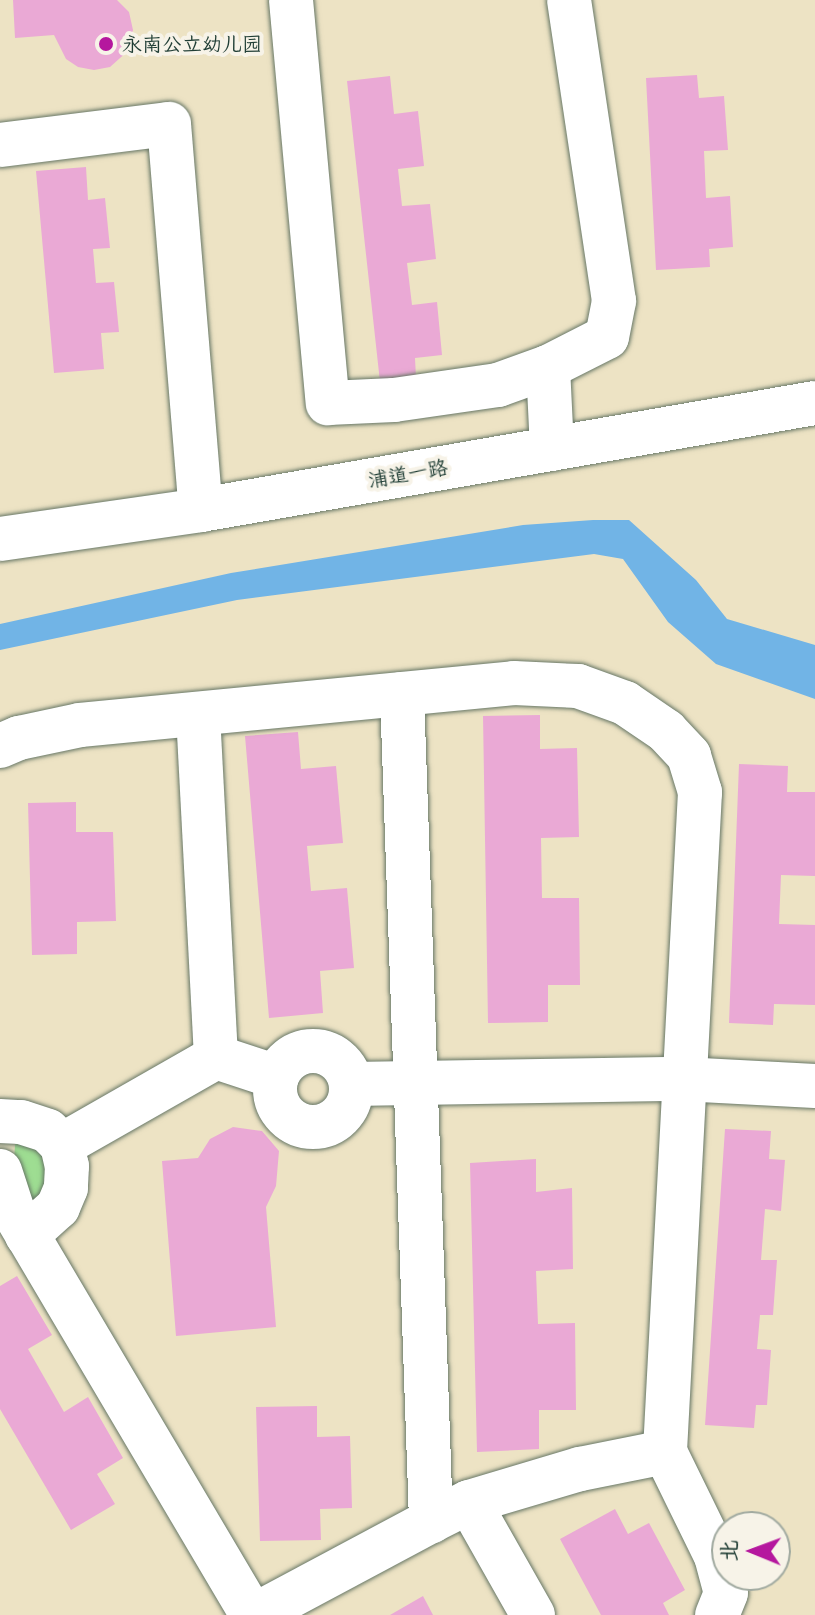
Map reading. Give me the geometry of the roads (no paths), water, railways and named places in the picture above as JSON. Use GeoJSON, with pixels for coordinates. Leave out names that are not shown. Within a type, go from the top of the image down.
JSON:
{"type":"FeatureCollection","features":[{"type":"Feature","properties":{"kind":"street"},"geometry":{"type":"LineString","coordinates":[[291,0],[328,403],[394,400],[498,385],[548,367],[607,337],[614,301],[569,0]]}},
{"type":"Feature","properties":{"kind":"street"},"geometry":{"type":"LineString","coordinates":[[0,145],[169,124],[201,510]]}},
{"type":"Feature","properties":{"kind":"street"},"geometry":{"type":"LineString","coordinates":[[548,367],[552,449]]}},
{"type":"Feature","properties":{"kind":"street","name":"浦道一路"},"geometry":{"type":"LineString","coordinates":[[0,539],[201,510],[815,403]]}},
{"type":"Feature","properties":{"kind":"street"},"geometry":{"type":"LineString","coordinates":[[0,746],[19,738],[80,725],[514,683],[578,686],[625,703],[666,731],[689,756],[700,792],[682,1079],[665,1452],[716,1556],[726,1593],[717,1615]]}},
{"type":"Feature","properties":{"kind":"street"},"geometry":{"type":"LineString","coordinates":[[402,694],[416,1085],[450,1511],[533,1615]]}},
{"type":"Feature","properties":{"kind":"street"},"geometry":{"type":"LineString","coordinates":[[198,714],[216,1057]]}},
{"type":"Feature","properties":{"kind":"street"},"geometry":{"type":"LineString","coordinates":[[62,1145],[216,1057],[277,1077],[292,1057],[317,1051],[340,1061],[351,1084],[682,1079],[815,1086]]}},
{"type":"Feature","properties":{"kind":"street"},"geometry":{"type":"LineString","coordinates":[[0,1084],[0,1113]]}},
{"type":"Feature","properties":{"kind":"street"},"geometry":{"type":"LineString","coordinates":[[0,1121],[35,1125],[48,1131],[62,1145],[67,1166],[66,1188],[48,1219],[10,1208]]}},
{"type":"Feature","properties":{"kind":"street"},"geometry":{"type":"LineString","coordinates":[[10,1208],[254,1615],[450,1511],[580,1469],[665,1452]]}},
{"type":"Feature","properties":{"kind":"water"},"geometry":{"type":"Polygon","coordinates":[[[629,520],[696,580],[727,619],[815,645],[815,699],[716,664],[668,622],[623,559],[594,554],[237,600],[0,650],[0,624],[231,573],[523,525],[629,520]]]}},
{"type":"Feature","properties":{"kind":"place","name":"永南公立幼儿园"},"geometry":{"type":"Point","coordinates":[106,44]}}]}
